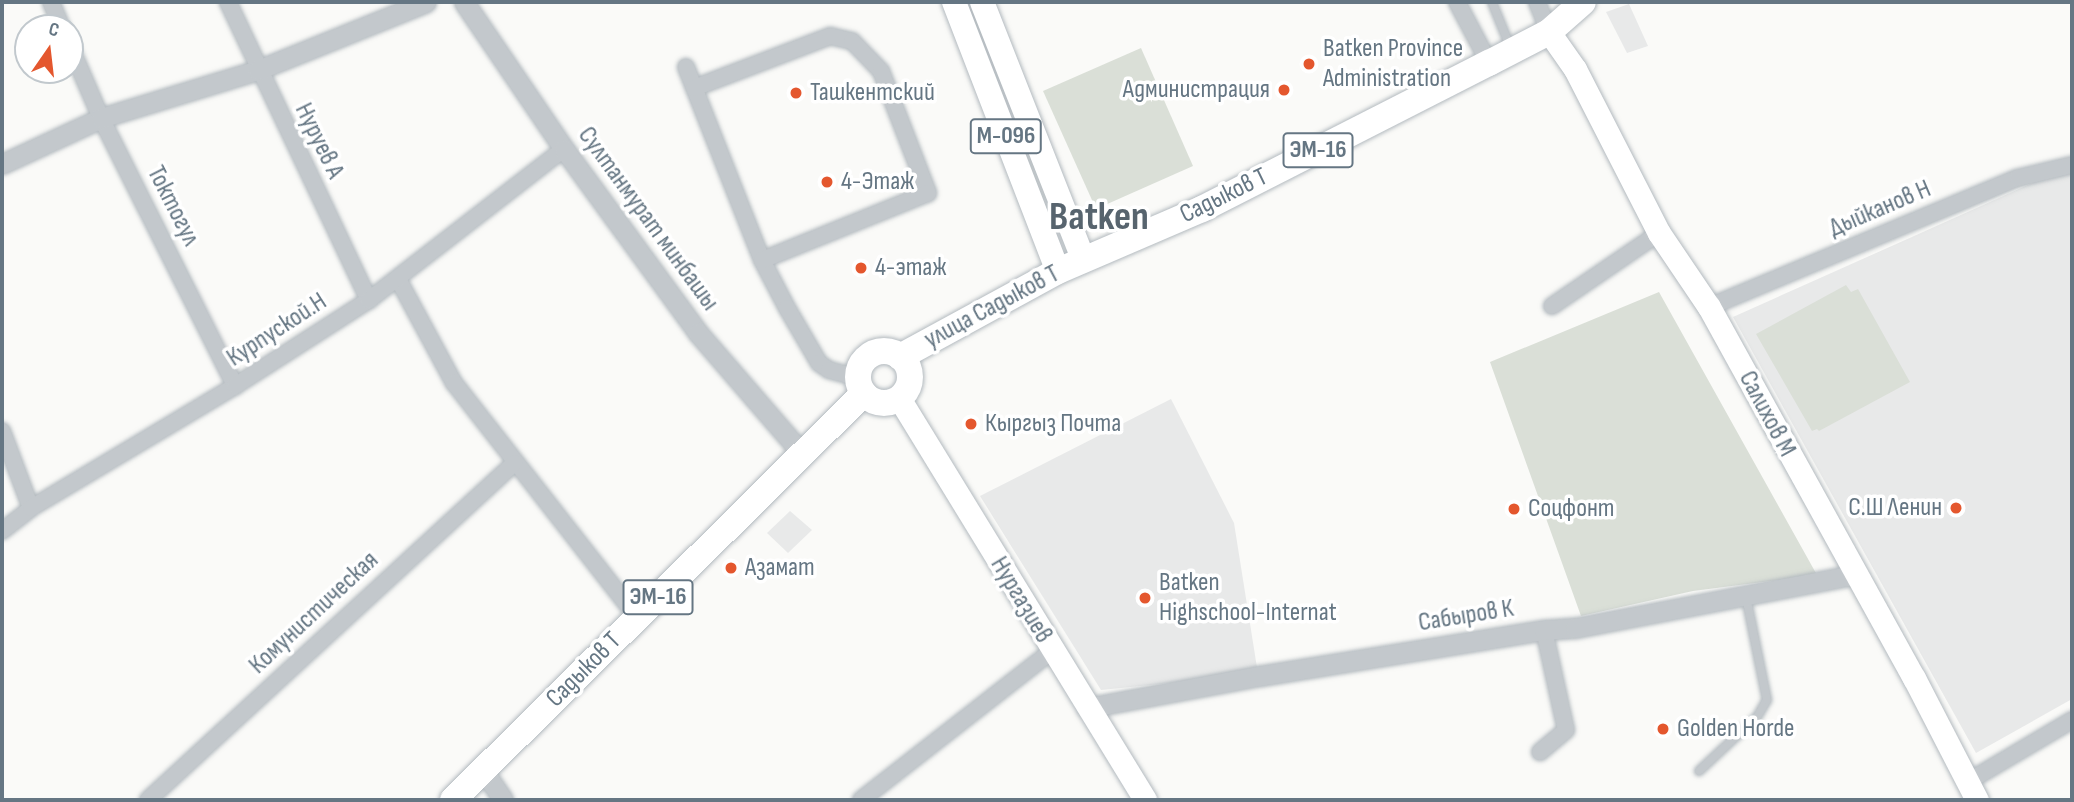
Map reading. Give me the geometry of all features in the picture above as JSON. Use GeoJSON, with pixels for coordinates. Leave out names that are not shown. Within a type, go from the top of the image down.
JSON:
{"type":"FeatureCollection","features":[{"type":"Feature","properties":{"kind":"highway","name":"ЭМ-16"},"geometry":{"type":"LineString","coordinates":[[1549,32],[1583,2]]}},
{"type":"Feature","properties":{"kind":"highway","name":"Садыков Т"},"geometry":{"type":"LineString","coordinates":[[1083,259],[1202,209],[1549,32]]}},
{"type":"Feature","properties":{"kind":"highway","name":"улица Садыков Т"},"geometry":{"type":"LineString","coordinates":[[900,357],[1083,259]]}},
{"type":"Feature","properties":{"kind":"highway","name":"ЭМ-16"},"geometry":{"type":"LineString","coordinates":[[861,386],[863,362],[876,352],[884,351],[900,357]]}},
{"type":"Feature","properties":{"kind":"highway"},"geometry":{"type":"LineString","coordinates":[[861,386],[883,403],[899,398],[910,379],[906,363],[900,357]]}},
{"type":"Feature","properties":{"kind":"highway","name":"Садыков Т"},"geometry":{"type":"LineString","coordinates":[[453,800],[804,456],[861,386]]}},
{"type":"Feature","properties":{"kind":"main road","name":"М-096"},"geometry":{"type":"LineString","coordinates":[[954,2],[1058,271]]}},
{"type":"Feature","properties":{"kind":"main road","name":"М-096"},"geometry":{"type":"LineString","coordinates":[[982,2],[1083,259]]}},
{"type":"Feature","properties":{"kind":"main road","name":"Салихов М"},"geometry":{"type":"LineString","coordinates":[[1549,32],[1575,69],[1659,233],[1709,307],[1973,791]]}},
{"type":"Feature","properties":{"kind":"main road","name":"Нургазиев"},"geometry":{"type":"LineString","coordinates":[[899,398],[1086,708],[1129,770],[1145,800]]}},
{"type":"Feature","properties":{"kind":"street","name":"Нуруев А"},"geometry":{"type":"LineString","coordinates":[[228,2],[369,300]]}},
{"type":"Feature","properties":{"kind":"street"},"geometry":{"type":"LineString","coordinates":[[2,164],[101,118],[258,70],[426,2]]}},
{"type":"Feature","properties":{"kind":"street","name":"Султанмурат минбашы"},"geometry":{"type":"LineString","coordinates":[[464,2],[564,149],[698,332],[804,456]]}},
{"type":"Feature","properties":{"kind":"street"},"geometry":{"type":"LineString","coordinates":[[1457,2],[1500,57]]}},
{"type":"Feature","properties":{"kind":"street"},"geometry":{"type":"LineString","coordinates":[[1537,2],[1549,32]]}},
{"type":"Feature","properties":{"kind":"street"},"geometry":{"type":"LineString","coordinates":[[694,88],[830,36],[852,41],[881,71],[928,193],[762,260]]}},
{"type":"Feature","properties":{"kind":"street"},"geometry":{"type":"LineString","coordinates":[[685,67],[762,260],[819,363],[861,386]]}},
{"type":"Feature","properties":{"kind":"street","name":"Токтогул"},"geometry":{"type":"LineString","coordinates":[[84,79],[101,118],[235,386]]}},
{"type":"Feature","properties":{"kind":"street","name":"Курпуской.Н"},"geometry":{"type":"LineString","coordinates":[[2,530],[31,508],[235,386],[369,300],[564,149]]}},
{"type":"Feature","properties":{"kind":"street","name":"Дыйканов Н"},"geometry":{"type":"LineString","coordinates":[[1709,307],[2018,178],[2072,165]]}},
{"type":"Feature","properties":{"kind":"street"},"geometry":{"type":"LineString","coordinates":[[1552,306],[1659,233]]}},
{"type":"Feature","properties":{"kind":"street"},"geometry":{"type":"LineString","coordinates":[[398,279],[454,383],[637,618]]}},
{"type":"Feature","properties":{"kind":"street"},"geometry":{"type":"LineString","coordinates":[[2,431],[31,508]]}},
{"type":"Feature","properties":{"kind":"street","name":"Комунистическая"},"geometry":{"type":"LineString","coordinates":[[148,800],[514,463]]}},
{"type":"Feature","properties":{"kind":"street","name":"Сабыров К"},"geometry":{"type":"LineString","coordinates":[[1086,708],[1259,676],[1544,630],[1575,628],[1854,575]]}},
{"type":"Feature","properties":{"kind":"street"},"geometry":{"type":"LineString","coordinates":[[1541,752],[1566,730],[1544,630]]}},
{"type":"Feature","properties":{"kind":"street"},"geometry":{"type":"LineString","coordinates":[[861,800],[1052,651]]}},
{"type":"Feature","properties":{"kind":"street"},"geometry":{"type":"LineString","coordinates":[[1973,791],[2072,720]]}},
{"type":"Feature","properties":{"kind":"street"},"geometry":{"type":"LineString","coordinates":[[484,770],[503,800]]}},
{"type":"Feature","properties":{"kind":"lane"},"geometry":{"type":"LineString","coordinates":[[1492,2],[1500,57]]}},
{"type":"Feature","properties":{"kind":"lane"},"geometry":{"type":"LineString","coordinates":[[1699,771],[1757,717],[1767,700],[1746,597]]}},
{"type":"Feature","properties":{"kind":"shaded area"},"geometry":{"type":"Polygon","coordinates":[[[1629,4],[1648,46],[1627,53],[1606,12],[1629,4]]]}},
{"type":"Feature","properties":{"kind":"shaded area"},"geometry":{"type":"Polygon","coordinates":[[[1141,48],[1193,166],[1096,209],[1043,91],[1141,48]]]}},
{"type":"Feature","properties":{"kind":"shaded area","name":"С.Ш Ленин"},"geometry":{"type":"Polygon","coordinates":[[[2072,170],[2072,699],[1976,753],[1733,317],[2046,177],[2072,170]]]}},
{"type":"Feature","properties":{"kind":"shaded area"},"geometry":{"type":"Polygon","coordinates":[[[1846,285],[1851,292],[1858,289],[1910,382],[1819,431],[1812,431],[1756,334],[1846,285]]]}},
{"type":"Feature","properties":{"kind":"shaded area"},"geometry":{"type":"Polygon","coordinates":[[[1659,292],[1817,575],[1693,591],[1581,616],[1490,362],[1659,292]]]}},
{"type":"Feature","properties":{"kind":"shaded area","name":"Batken Highschool-Internat"},"geometry":{"type":"Polygon","coordinates":[[[1171,399],[1234,523],[1258,674],[1101,690],[980,496],[1171,399]]]}},
{"type":"Feature","properties":{"kind":"shaded area"},"geometry":{"type":"Polygon","coordinates":[[[790,511],[812,530],[788,553],[767,533],[790,511]]]}},
{"type":"Feature","properties":{"kind":"place","name":"Batken Province Administration"},"geometry":{"type":"Point","coordinates":[1309,64]}},
{"type":"Feature","properties":{"kind":"place","name":"Администрация"},"geometry":{"type":"Point","coordinates":[1284,90]}},
{"type":"Feature","properties":{"kind":"place","name":"Ташкентский"},"geometry":{"type":"Point","coordinates":[796,93]}},
{"type":"Feature","properties":{"kind":"place","name":"4-Этаж"},"geometry":{"type":"Point","coordinates":[827,182]}},
{"type":"Feature","properties":{"kind":"place","name":"4-этаж"},"geometry":{"type":"Point","coordinates":[861,268]}},
{"type":"Feature","properties":{"kind":"place","name":"Кыргыз Почта"},"geometry":{"type":"Point","coordinates":[971,424]}},
{"type":"Feature","properties":{"kind":"place","name":"С.Ш Ленин"},"geometry":{"type":"Point","coordinates":[1956,508]}},
{"type":"Feature","properties":{"kind":"place","name":"Соцфонт"},"geometry":{"type":"Point","coordinates":[1514,509]}},
{"type":"Feature","properties":{"kind":"place","name":"Азамат"},"geometry":{"type":"Point","coordinates":[731,568]}},
{"type":"Feature","properties":{"kind":"place","name":"Batken Highschool-Internat"},"geometry":{"type":"Point","coordinates":[1145,598]}},
{"type":"Feature","properties":{"kind":"place","name":"Golden Horde"},"geometry":{"type":"Point","coordinates":[1663,729]}},
{"type":"Feature","properties":{"kind":"district","name":"Batken"},"geometry":{"type":"Point","coordinates":[1099,217]}}]}
